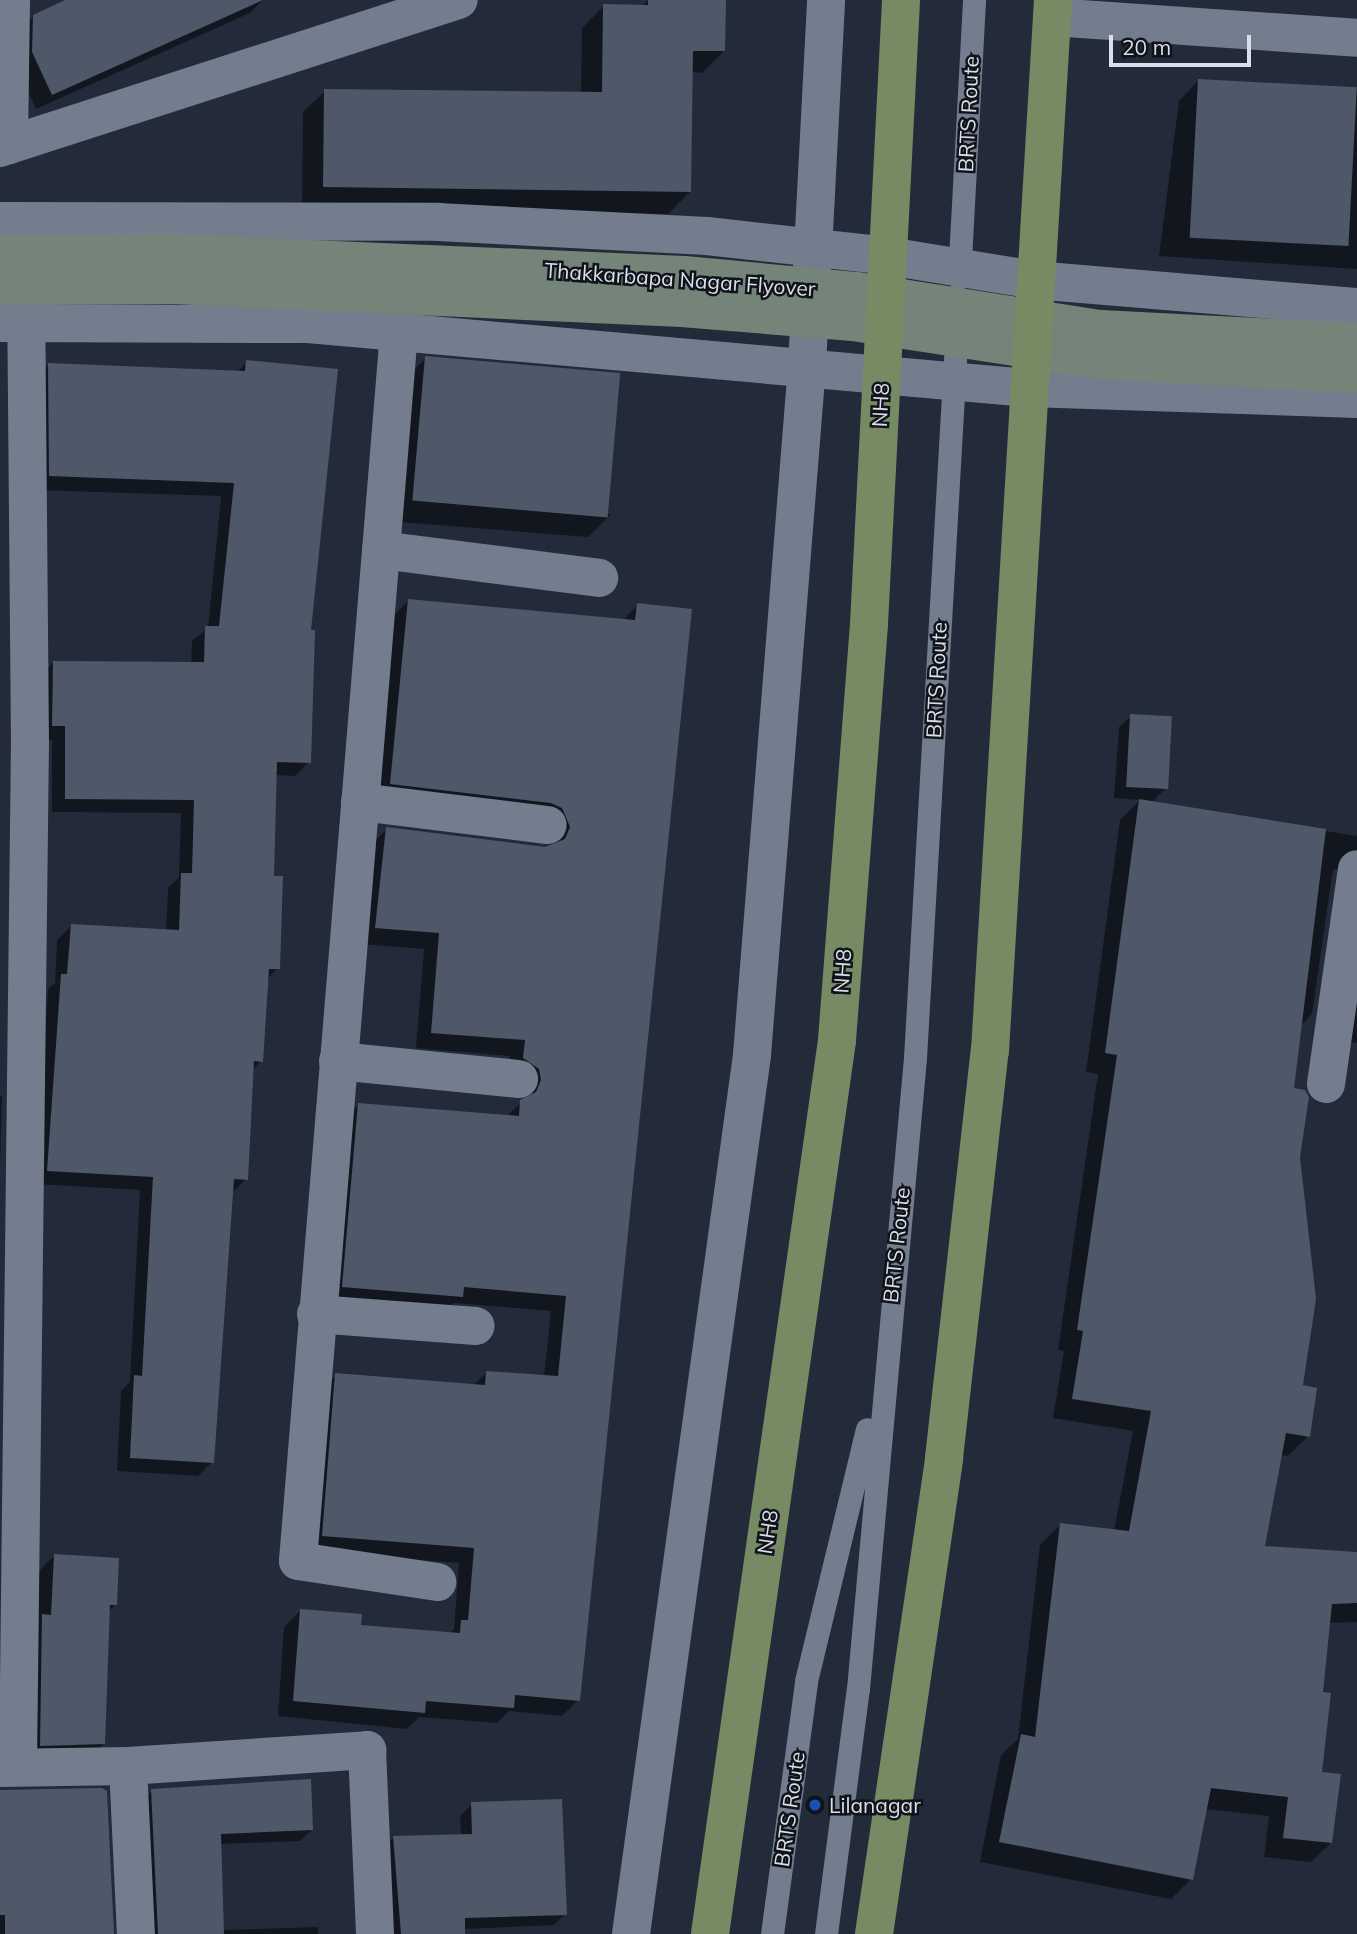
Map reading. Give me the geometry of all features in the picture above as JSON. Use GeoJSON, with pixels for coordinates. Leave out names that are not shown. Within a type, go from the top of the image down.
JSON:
{"type":"FeatureCollection","features":[{"type":"Feature","properties":{"kind":"main road","name":"NH8"},"geometry":{"type":"LineString","coordinates":[[710,1934],[837,1040],[869,624],[901,0]]}},
{"type":"Feature","properties":{"kind":"main road"},"geometry":{"type":"LineString","coordinates":[[874,1934],[944,1458],[990,1051],[1034,280],[1053,9]]}},
{"type":"Feature","properties":{"kind":"main road","name":"Thakkarbapa Nagar Flyover"},"geometry":{"type":"LineString","coordinates":[[0,254],[175,253],[684,275],[857,290],[1101,329],[1357,342]]}},
{"type":"Feature","properties":{"kind":"main road","name":"Thakkarbapa Nagar Flyover"},"geometry":{"type":"LineString","coordinates":[[0,286],[175,285],[682,308],[853,322],[1098,360],[1357,374]]}},
{"type":"Feature","properties":{"kind":"street"},"geometry":{"type":"LineString","coordinates":[[10,0],[4,146],[459,0]]}},
{"type":"Feature","properties":{"kind":"street"},"geometry":{"type":"LineString","coordinates":[[631,1934],[752,1055],[807,365],[826,0]]}},
{"type":"Feature","properties":{"kind":"street"},"geometry":{"type":"LineString","coordinates":[[1053,9],[1357,38]]}},
{"type":"Feature","properties":{"kind":"street"},"geometry":{"type":"LineString","coordinates":[[0,221],[438,222],[707,236],[888,256],[1034,280],[1357,307]]}},
{"type":"Feature","properties":{"kind":"street"},"geometry":{"type":"LineString","coordinates":[[375,1934],[367,1750],[128,1766],[9,1767],[15,745],[13,323],[308,324],[807,365],[1028,388],[1357,399]]}},
{"type":"Feature","properties":{"kind":"street"},"geometry":{"type":"LineString","coordinates":[[399,331],[316,1314],[298,1561],[437,1582]]}},
{"type":"Feature","properties":{"kind":"street"},"geometry":{"type":"LineString","coordinates":[[381,550],[599,578]]}},
{"type":"Feature","properties":{"kind":"street"},"geometry":{"type":"LineString","coordinates":[[360,802],[548,825]]}},
{"type":"Feature","properties":{"kind":"street"},"geometry":{"type":"LineString","coordinates":[[1326,1084],[1357,869]]}},
{"type":"Feature","properties":{"kind":"street"},"geometry":{"type":"LineString","coordinates":[[338,1061],[519,1079]]}},
{"type":"Feature","properties":{"kind":"street"},"geometry":{"type":"LineString","coordinates":[[316,1314],[476,1326]]}},
{"type":"Feature","properties":{"kind":"street"},"geometry":{"type":"LineString","coordinates":[[128,1766],[136,1934]]}},
{"type":"Feature","properties":{"kind":"lane","name":"BRTS Route"},"geometry":{"type":"LineString","coordinates":[[826,1934],[858,1689],[885,1358],[915,1058],[974,0]]}},
{"type":"Feature","properties":{"kind":"lane","name":"BRTS Route"},"geometry":{"type":"LineString","coordinates":[[772,1934],[806,1681],[885,1358]]}},
{"type":"Feature","properties":{"kind":"building"},"geometry":{"type":"Polygon","coordinates":[[[65,0],[263,0],[52,95],[32,52],[33,15],[65,0]]]}},
{"type":"Feature","properties":{"kind":"building"},"geometry":{"type":"Polygon","coordinates":[[[648,0],[726,0],[725,51],[693,51],[691,192],[323,187],[324,89],[602,92],[603,4],[648,5],[648,0]]]}},
{"type":"Feature","properties":{"kind":"building"},"geometry":{"type":"Polygon","coordinates":[[[1198,79],[1357,87],[1348,246],[1190,238],[1198,79]]]}},
{"type":"Feature","properties":{"kind":"building"},"geometry":{"type":"Polygon","coordinates":[[[425,356],[620,373],[608,518],[412,500],[425,356]]]}},
{"type":"Feature","properties":{"kind":"building"},"geometry":{"type":"Polygon","coordinates":[[[246,360],[338,369],[311,630],[315,630],[311,763],[277,762],[274,876],[283,876],[280,969],[269,969],[263,1062],[254,1061],[248,1180],[234,1179],[214,1463],[130,1458],[134,1375],[142,1376],[153,1177],[47,1171],[61,974],[67,974],[71,924],[179,930],[181,873],[192,873],[194,800],[65,799],[65,726],[52,726],[53,661],[204,662],[205,626],[219,626],[234,483],[49,476],[48,363],[245,371],[246,360]]]}},
{"type":"Feature","properties":{"kind":"building"},"geometry":{"type":"Polygon","coordinates":[[[408,599],[635,620],[637,603],[692,609],[580,1701],[515,1695],[514,1708],[426,1701],[425,1713],[293,1701],[300,1609],[362,1614],[361,1625],[460,1633],[461,1620],[468,1620],[474,1548],[322,1536],[335,1373],[485,1385],[486,1371],[558,1376],[566,1296],[464,1287],[463,1297],[342,1287],[358,1103],[519,1116],[520,1100],[536,1092],[541,1080],[539,1069],[523,1058],[525,1040],[431,1033],[439,933],[375,928],[386,827],[545,847],[565,839],[570,827],[562,808],[551,803],[390,784],[408,599]]]}},
{"type":"Feature","properties":{"kind":"building"},"geometry":{"type":"Polygon","coordinates":[[[1130,714],[1172,716],[1168,789],[1126,787],[1130,714]]]}},
{"type":"Feature","properties":{"kind":"building"},"geometry":{"type":"Polygon","coordinates":[[[1139,799],[1326,829],[1294,1088],[1305,1090],[1309,1097],[1300,1157],[1316,1299],[1303,1385],[1317,1388],[1310,1437],[1286,1433],[1265,1546],[1357,1552],[1357,1603],[1332,1604],[1323,1692],[1331,1693],[1322,1772],[1341,1774],[1332,1843],[1283,1838],[1288,1797],[1211,1788],[1193,1880],[999,1842],[1021,1734],[1035,1737],[1060,1523],[1129,1531],[1151,1411],[1072,1399],[1083,1331],[1077,1330],[1117,1055],[1105,1053],[1139,799]]]}},
{"type":"Feature","properties":{"kind":"building"},"geometry":{"type":"Polygon","coordinates":[[[54,1554],[119,1558],[117,1605],[110,1605],[105,1744],[40,1746],[42,1614],[51,1615],[54,1554]]]}},
{"type":"Feature","properties":{"kind":"building"},"geometry":{"type":"Polygon","coordinates":[[[311,1779],[313,1830],[221,1834],[224,1934],[158,1934],[151,1789],[311,1779]]]}},
{"type":"Feature","properties":{"kind":"building"},"geometry":{"type":"Polygon","coordinates":[[[102,1788],[107,1791],[114,1934],[5,1934],[5,1915],[0,1915],[0,1790],[102,1788]]]}},
{"type":"Feature","properties":{"kind":"building"},"geometry":{"type":"Polygon","coordinates":[[[562,1799],[567,1915],[465,1918],[465,1934],[401,1934],[393,1836],[472,1834],[471,1802],[562,1799]]]}},
{"type":"Feature","properties":{"kind":"place","name":"Lilanagar"},"geometry":{"type":"Point","coordinates":[815,1805]}}]}
